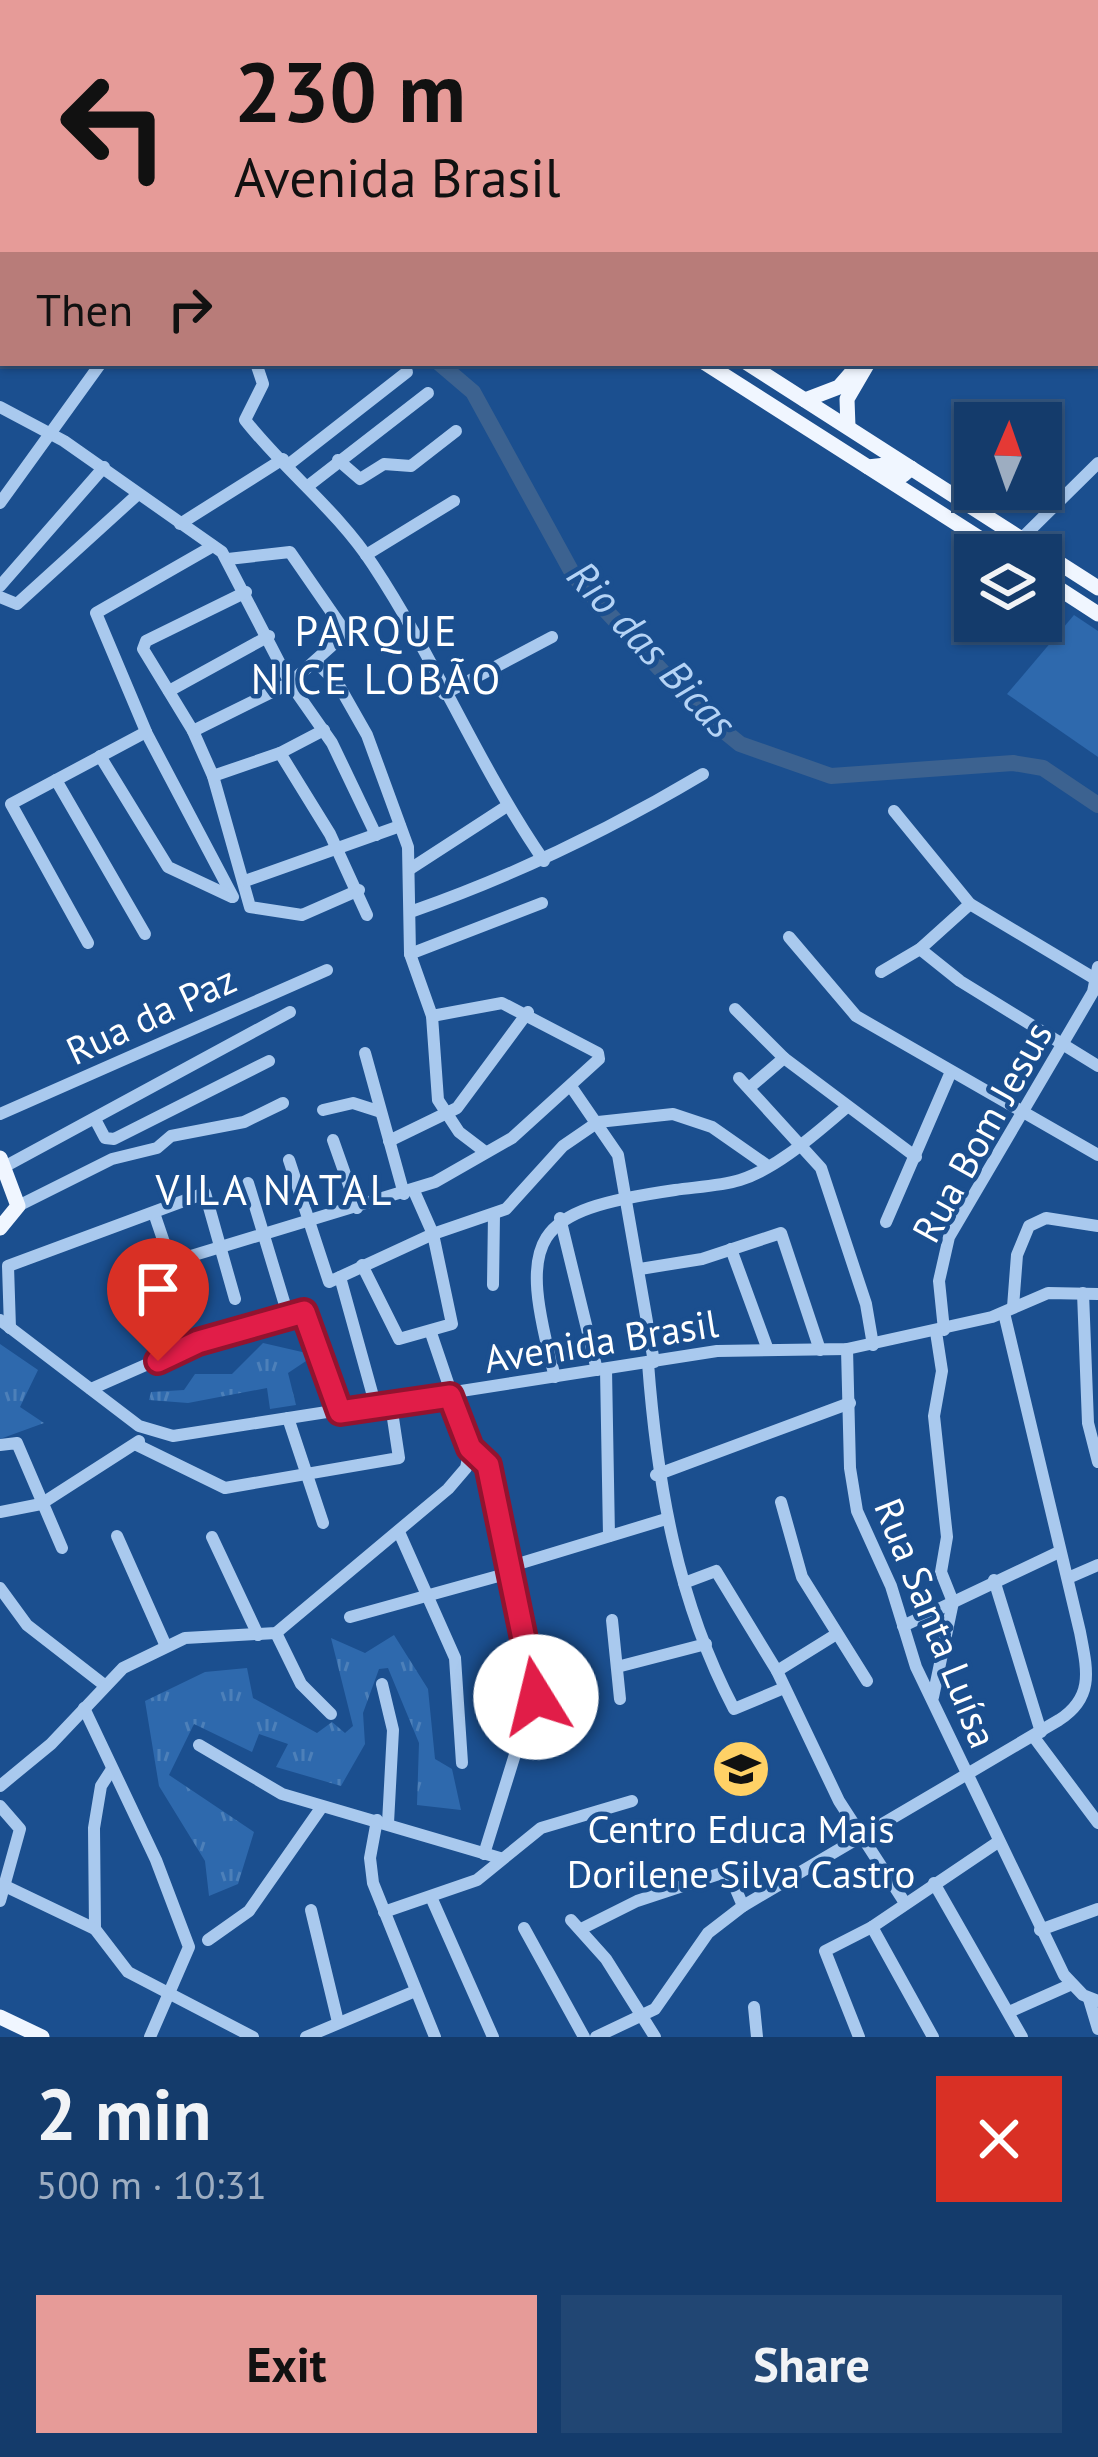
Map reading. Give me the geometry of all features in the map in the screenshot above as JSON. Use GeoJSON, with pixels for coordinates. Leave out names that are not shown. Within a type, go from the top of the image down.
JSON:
{"type":"FeatureCollection","features":[{"type":"Feature","properties":{"kind":"main road"},"geometry":{"type":"LineString","coordinates":[[710,366],[973,534]]}},
{"type":"Feature","properties":{"kind":"main road"},"geometry":{"type":"LineString","coordinates":[[752,366],[1013,534]]}},
{"type":"Feature","properties":{"kind":"main road"},"geometry":{"type":"LineString","coordinates":[[805,400],[839,387],[856,366]]}},
{"type":"Feature","properties":{"kind":"main road"},"geometry":{"type":"LineString","coordinates":[[848,428],[847,399],[866,366]]}},
{"type":"Feature","properties":{"kind":"main road"},"geometry":{"type":"LineString","coordinates":[[743,387],[751,374],[768,376]]}},
{"type":"Feature","properties":{"kind":"main road"},"geometry":{"type":"LineString","coordinates":[[868,467],[886,466],[903,475],[911,468]]}},
{"type":"Feature","properties":{"kind":"main road"},"geometry":{"type":"LineString","coordinates":[[1062,565],[1098,588]]}},
{"type":"Feature","properties":{"kind":"main road"},"geometry":{"type":"LineString","coordinates":[[1062,591],[1098,614]]}},
{"type":"Feature","properties":{"kind":"main road"},"geometry":{"type":"LineString","coordinates":[[0,1228],[17,1206],[2,1162]]}},
{"type":"Feature","properties":{"kind":"main road"},"geometry":{"type":"LineString","coordinates":[[0,2018],[42,2037]]}},
{"type":"Feature","properties":{"kind":"street"},"geometry":{"type":"LineString","coordinates":[[0,503],[98,366]]}},
{"type":"Feature","properties":{"kind":"street"},"geometry":{"type":"LineString","coordinates":[[257,366],[263,384],[245,420],[366,555],[507,806],[544,861]]}},
{"type":"Feature","properties":{"kind":"street"},"geometry":{"type":"LineString","coordinates":[[180,524],[285,462],[407,372]]}},
{"type":"Feature","properties":{"kind":"street"},"geometry":{"type":"LineString","coordinates":[[308,485],[428,392]]}},
{"type":"Feature","properties":{"kind":"street"},"geometry":{"type":"LineString","coordinates":[[0,407],[104,467],[228,560],[290,682],[324,730],[376,836]]}},
{"type":"Feature","properties":{"kind":"street"},"geometry":{"type":"LineString","coordinates":[[338,460],[360,479],[384,464],[411,466],[456,430]]}},
{"type":"Feature","properties":{"kind":"street"},"geometry":{"type":"LineString","coordinates":[[1026,534],[1098,463]]}},
{"type":"Feature","properties":{"kind":"street"},"geometry":{"type":"LineString","coordinates":[[0,586],[104,467]]}},
{"type":"Feature","properties":{"kind":"street"},"geometry":{"type":"LineString","coordinates":[[0,597],[14,605],[137,495]]}},
{"type":"Feature","properties":{"kind":"street"},"geometry":{"type":"LineString","coordinates":[[366,555],[454,501]]}},
{"type":"Feature","properties":{"kind":"street"},"geometry":{"type":"LineString","coordinates":[[213,546],[96,613],[146,732],[232,897]]}},
{"type":"Feature","properties":{"kind":"street"},"geometry":{"type":"LineString","coordinates":[[193,731],[290,682],[344,637],[345,628],[290,553],[228,560]]}},
{"type":"Feature","properties":{"kind":"street"},"geometry":{"type":"LineString","coordinates":[[246,592],[143,646],[193,731],[213,776],[250,904]]}},
{"type":"Feature","properties":{"kind":"street"},"geometry":{"type":"LineString","coordinates":[[169,691],[268,636]]}},
{"type":"Feature","properties":{"kind":"street"},"geometry":{"type":"LineString","coordinates":[[444,694],[552,637]]}},
{"type":"Feature","properties":{"kind":"street"},"geometry":{"type":"LineString","coordinates":[[316,662],[338,684],[367,735],[400,826],[410,869],[410,954],[432,1016],[433,1076],[447,1114],[484,1151]]}},
{"type":"Feature","properties":{"kind":"street"},"geometry":{"type":"LineString","coordinates":[[213,776],[280,753],[324,730]]}},
{"type":"Feature","properties":{"kind":"street"},"geometry":{"type":"LineString","coordinates":[[88,943],[10,808],[146,732]]}},
{"type":"Feature","properties":{"kind":"street"},"geometry":{"type":"LineString","coordinates":[[280,753],[338,849],[367,915]]}},
{"type":"Feature","properties":{"kind":"street"},"geometry":{"type":"LineString","coordinates":[[100,756],[167,867],[257,911],[302,915],[359,890]]}},
{"type":"Feature","properties":{"kind":"street"},"geometry":{"type":"LineString","coordinates":[[413,911],[544,861],[703,774]]}},
{"type":"Feature","properties":{"kind":"street"},"geometry":{"type":"LineString","coordinates":[[56,780],[145,934]]}},
{"type":"Feature","properties":{"kind":"street"},"geometry":{"type":"LineString","coordinates":[[410,869],[507,806]]}},
{"type":"Feature","properties":{"kind":"street"},"geometry":{"type":"LineString","coordinates":[[894,811],[970,904],[1096,975]]}},
{"type":"Feature","properties":{"kind":"street"},"geometry":{"type":"LineString","coordinates":[[245,881],[400,826]]}},
{"type":"Feature","properties":{"kind":"street"},"geometry":{"type":"LineString","coordinates":[[410,954],[542,903]]}},
{"type":"Feature","properties":{"kind":"street"},"geometry":{"type":"LineString","coordinates":[[881,972],[920,949],[970,904]]}},
{"type":"Feature","properties":{"kind":"street"},"geometry":{"type":"LineString","coordinates":[[789,937],[856,1016],[1098,1155]]}},
{"type":"Feature","properties":{"kind":"street"},"geometry":{"type":"LineString","coordinates":[[920,949],[1098,1066]]}},
{"type":"Feature","properties":{"kind":"street","name":"Rua da Paz"},"geometry":{"type":"LineString","coordinates":[[0,1114],[327,970]]}},
{"type":"Feature","properties":{"kind":"street","name":"Rua Bom Jesus"},"geometry":{"type":"LineString","coordinates":[[933,1697],[953,1602],[941,1572],[947,1537],[934,1416],[942,1371],[939,1281],[946,1245],[1093,992],[1096,975]]}},
{"type":"Feature","properties":{"kind":"street"},"geometry":{"type":"LineString","coordinates":[[135,1273],[409,1192],[512,1138],[597,1063],[598,1053],[528,1012],[484,1003],[432,1016]]}},
{"type":"Feature","properties":{"kind":"street"},"geometry":{"type":"LineString","coordinates":[[735,1009],[784,1058],[916,1157]]}},
{"type":"Feature","properties":{"kind":"street"},"geometry":{"type":"LineString","coordinates":[[2,1162],[96,1121],[147,1086],[290,1012]]}},
{"type":"Feature","properties":{"kind":"street"},"geometry":{"type":"LineString","coordinates":[[388,1141],[447,1114],[470,1093],[528,1012]]}},
{"type":"Feature","properties":{"kind":"street"},"geometry":{"type":"LineString","coordinates":[[362,1265],[399,1339],[430,1333],[454,1320],[433,1234],[388,1141],[365,1053]]}},
{"type":"Feature","properties":{"kind":"street"},"geometry":{"type":"LineString","coordinates":[[784,1058],[744,1083],[821,1168],[873,1345]]}},
{"type":"Feature","properties":{"kind":"street"},"geometry":{"type":"LineString","coordinates":[[96,1121],[105,1138],[114,1139],[269,1061]]}},
{"type":"Feature","properties":{"kind":"street"},"geometry":{"type":"LineString","coordinates":[[886,1222],[950,1074]]}},
{"type":"Feature","properties":{"kind":"street"},"geometry":{"type":"LineString","coordinates":[[572,1088],[618,1155],[640,1269],[651,1363],[656,1475],[684,1583],[737,1710],[784,1688]]}},
{"type":"Feature","properties":{"kind":"street"},"geometry":{"type":"LineString","coordinates":[[17,1206],[112,1159],[157,1148],[171,1136],[236,1125],[283,1103]]}},
{"type":"Feature","properties":{"kind":"street"},"geometry":{"type":"LineString","coordinates":[[323,1110],[353,1103],[378,1111]]}},
{"type":"Feature","properties":{"kind":"street"},"geometry":{"type":"LineString","coordinates":[[555,1377],[538,1306],[537,1265],[545,1234],[560,1218],[590,1204],[738,1180],[803,1144],[847,1108]]}},
{"type":"Feature","properties":{"kind":"street"},"geometry":{"type":"LineString","coordinates":[[334,1279],[516,1201],[563,1147],[598,1122],[673,1114],[712,1127],[765,1164]]}},
{"type":"Feature","properties":{"kind":"street"},"geometry":{"type":"LineString","coordinates":[[333,1140],[356,1208]]}},
{"type":"Feature","properties":{"kind":"street"},"geometry":{"type":"LineString","coordinates":[[289,1160],[376,1406]]}},
{"type":"Feature","properties":{"kind":"street"},"geometry":{"type":"LineString","coordinates":[[248,1183],[288,1315]]}},
{"type":"Feature","properties":{"kind":"street"},"geometry":{"type":"LineString","coordinates":[[0,1512],[41,1504],[137,1445],[145,1429],[5,1324],[4,1268],[208,1195],[235,1299]]}},
{"type":"Feature","properties":{"kind":"street"},"geometry":{"type":"LineString","coordinates":[[154,1214],[170,1263]]}},
{"type":"Feature","properties":{"kind":"street"},"geometry":{"type":"LineString","coordinates":[[494,1214],[494,1285]]}},
{"type":"Feature","properties":{"kind":"street"},"geometry":{"type":"LineString","coordinates":[[560,1218],[601,1370],[609,1536]]}},
{"type":"Feature","properties":{"kind":"street"},"geometry":{"type":"LineString","coordinates":[[596,2037],[644,2018],[663,2001],[708,1934],[743,1906],[1037,1734],[1078,1705],[1093,1685],[1059,1552],[1009,1310],[1017,1255],[1029,1226],[1046,1218],[1098,1226]]}},
{"type":"Feature","properties":{"kind":"street"},"geometry":{"type":"LineString","coordinates":[[640,1269],[730,1250],[778,1232],[820,1350]]}},
{"type":"Feature","properties":{"kind":"street"},"geometry":{"type":"LineString","coordinates":[[730,1250],[768,1350]]}},
{"type":"Feature","properties":{"kind":"street","name":"Avenida Brasil"},"geometry":{"type":"LineString","coordinates":[[145,1429],[178,1435],[651,1363],[768,1350],[847,1349],[940,1331],[1048,1293],[1091,1293]]}},
{"type":"Feature","properties":{"kind":"street"},"geometry":{"type":"LineString","coordinates":[[1091,1293],[1088,1423],[1098,1462]]}},
{"type":"Feature","properties":{"kind":"street"},"geometry":{"type":"LineString","coordinates":[[91,1389],[178,1350],[304,1312],[340,1412]]}},
{"type":"Feature","properties":{"kind":"street"},"geometry":{"type":"LineString","coordinates":[[430,1333],[470,1448],[488,1465],[535,1674],[536,1697],[505,1775],[484,1854]]}},
{"type":"Feature","properties":{"kind":"street","name":"Rua Santa Luísa"},"geometry":{"type":"LineString","coordinates":[[847,1349],[853,1495],[916,1667],[1040,1930],[1072,1984],[1094,2000]]}},
{"type":"Feature","properties":{"kind":"street"},"geometry":{"type":"LineString","coordinates":[[656,1475],[850,1403]]}},
{"type":"Feature","properties":{"kind":"street"},"geometry":{"type":"LineString","coordinates":[[137,1445],[218,1487],[261,1484],[400,1457],[391,1405]]}},
{"type":"Feature","properties":{"kind":"street"},"geometry":{"type":"LineString","coordinates":[[288,1418],[322,1523]]}},
{"type":"Feature","properties":{"kind":"street"},"geometry":{"type":"LineString","coordinates":[[0,1445],[15,1440],[62,1548]]}},
{"type":"Feature","properties":{"kind":"street"},"geometry":{"type":"LineString","coordinates":[[0,1786],[51,1744],[104,1684],[165,1644],[200,1636],[276,1633],[344,1571],[399,1532],[466,1468],[470,1448]]}},
{"type":"Feature","properties":{"kind":"street"},"geometry":{"type":"LineString","coordinates":[[781,1502],[802,1577],[867,1682]]}},
{"type":"Feature","properties":{"kind":"street"},"geometry":{"type":"LineString","coordinates":[[350,1617],[430,1596],[666,1519]]}},
{"type":"Feature","properties":{"kind":"street"},"geometry":{"type":"LineString","coordinates":[[399,1532],[455,1658],[462,1763]]}},
{"type":"Feature","properties":{"kind":"street"},"geometry":{"type":"LineString","coordinates":[[117,1536],[165,1644]]}},
{"type":"Feature","properties":{"kind":"street"},"geometry":{"type":"LineString","coordinates":[[212,1537],[258,1635]]}},
{"type":"Feature","properties":{"kind":"street"},"geometry":{"type":"LineString","coordinates":[[903,1626],[1059,1552]]}},
{"type":"Feature","properties":{"kind":"street"},"geometry":{"type":"LineString","coordinates":[[1068,1578],[1098,1564]]}},
{"type":"Feature","properties":{"kind":"street"},"geometry":{"type":"LineString","coordinates":[[684,1583],[716,1571],[777,1672],[821,1770],[905,1903]]}},
{"type":"Feature","properties":{"kind":"street"},"geometry":{"type":"LineString","coordinates":[[994,1580],[1037,1734],[1098,1823]]}},
{"type":"Feature","properties":{"kind":"street"},"geometry":{"type":"LineString","coordinates":[[0,1588],[27,1625],[104,1684]]}},
{"type":"Feature","properties":{"kind":"street"},"geometry":{"type":"LineString","coordinates":[[612,1620],[620,1699]]}},
{"type":"Feature","properties":{"kind":"street"},"geometry":{"type":"LineString","coordinates":[[276,1633],[301,1684],[331,1714]]}},
{"type":"Feature","properties":{"kind":"street"},"geometry":{"type":"LineString","coordinates":[[777,1672],[835,1635]]}},
{"type":"Feature","properties":{"kind":"street"},"geometry":{"type":"LineString","coordinates":[[617,1667],[706,1644]]}},
{"type":"Feature","properties":{"kind":"street"},"geometry":{"type":"LineString","coordinates":[[382,1684],[393,1730],[382,1821],[370,1864],[413,1992],[434,2037]]}},
{"type":"Feature","properties":{"kind":"street"},"geometry":{"type":"LineString","coordinates":[[84,1708],[156,1860],[189,1947],[150,2037]]}},
{"type":"Feature","properties":{"kind":"street"},"geometry":{"type":"LineString","coordinates":[[199,1745],[282,1794],[500,1858]]}},
{"type":"Feature","properties":{"kind":"street"},"geometry":{"type":"LineString","coordinates":[[112,1769],[101,1786],[94,1828],[95,1929],[116,1963],[253,2037]]}},
{"type":"Feature","properties":{"kind":"street"},"geometry":{"type":"LineString","coordinates":[[384,1912],[477,1880],[541,1828],[632,1801]]}},
{"type":"Feature","properties":{"kind":"street"},"geometry":{"type":"LineString","coordinates":[[0,1806],[20,1829],[0,1901]]}},
{"type":"Feature","properties":{"kind":"street"},"geometry":{"type":"LineString","coordinates":[[208,1940],[249,1911],[321,1808]]}},
{"type":"Feature","properties":{"kind":"street"},"geometry":{"type":"LineString","coordinates":[[859,2037],[825,1951],[872,1928],[998,1842]]}},
{"type":"Feature","properties":{"kind":"street"},"geometry":{"type":"LineString","coordinates":[[655,2037],[576,1924],[728,1871],[743,1906]]}},
{"type":"Feature","properties":{"kind":"street"},"geometry":{"type":"LineString","coordinates":[[934,1883],[1022,2037]]}},
{"type":"Feature","properties":{"kind":"street"},"geometry":{"type":"LineString","coordinates":[[5,1886],[95,1929]]}},
{"type":"Feature","properties":{"kind":"street"},"geometry":{"type":"LineString","coordinates":[[431,1897],[494,2037]]}},
{"type":"Feature","properties":{"kind":"street"},"geometry":{"type":"LineString","coordinates":[[1040,1930],[1098,1909]]}},
{"type":"Feature","properties":{"kind":"street"},"geometry":{"type":"LineString","coordinates":[[311,1910],[338,2022]]}},
{"type":"Feature","properties":{"kind":"street"},"geometry":{"type":"LineString","coordinates":[[524,1928],[584,2037]]}},
{"type":"Feature","properties":{"kind":"street"},"geometry":{"type":"LineString","coordinates":[[872,1928],[933,2037]]}},
{"type":"Feature","properties":{"kind":"street"},"geometry":{"type":"LineString","coordinates":[[1009,2012],[1072,1984]]}},
{"type":"Feature","properties":{"kind":"street"},"geometry":{"type":"LineString","coordinates":[[306,2037],[413,1992]]}},
{"type":"Feature","properties":{"kind":"street"},"geometry":{"type":"LineString","coordinates":[[1094,2000],[1098,2029]]}},
{"type":"Feature","properties":{"kind":"street"},"geometry":{"type":"LineString","coordinates":[[754,2007],[758,2037]]}},
{"type":"Feature","properties":{"kind":"green space"},"geometry":{"type":"Polygon","coordinates":[[[1074,615],[1098,631],[1098,757],[1007,694],[1051,642],[1062,642],[1062,629],[1074,615]]]}},
{"type":"Feature","properties":{"kind":"green space"},"geometry":{"type":"Polygon","coordinates":[[[263,1343],[315,1355],[288,1373],[296,1405],[270,1409],[267,1388],[188,1403],[149,1400],[151,1392],[184,1390],[195,1374],[232,1374],[263,1343]]]}},
{"type":"Feature","properties":{"kind":"green space"},"geometry":{"type":"Polygon","coordinates":[[[0,1344],[38,1370],[20,1407],[44,1423],[0,1439],[0,1344]]]}},
{"type":"Feature","properties":{"kind":"green space"},"geometry":{"type":"Polygon","coordinates":[[[394,1635],[428,1689],[435,1759],[452,1769],[461,1810],[417,1805],[419,1743],[388,1668],[379,1669],[363,1713],[365,1744],[341,1786],[276,1767],[288,1744],[259,1734],[252,1752],[194,1724],[169,1775],[254,1832],[238,1884],[209,1896],[205,1861],[159,1786],[145,1701],[205,1672],[247,1668],[253,1698],[317,1733],[332,1722],[345,1733],[353,1726],[331,1638],[365,1653],[394,1635]]]}},
{"type":"Feature","properties":{"kind":"waterway","name":"Rio das Bicas"},"geometry":{"type":"LineString","coordinates":[[443,366],[473,392],[574,576],[697,709],[740,744],[831,776],[1013,763],[1043,768],[1098,805]]}},
{"type":"Feature","properties":{"kind":"place","name":"Centro Educa Mais Dorilene Silva Castro"},"geometry":{"type":"Point","coordinates":[741,1769]}},
{"type":"Feature","properties":{"kind":"district","name":"PARQUE NICE LOBÃO"},"geometry":{"type":"Point","coordinates":[377,655]}},
{"type":"Feature","properties":{"kind":"district","name":"VILA NATAL"},"geometry":{"type":"Point","coordinates":[275,1190]}},
{"type":"Feature","properties":{"kind":"route"},"geometry":{"type":"LineString","coordinates":[[158,1361],[198,1342],[304,1312],[340,1412],[450,1396],[470,1448],[485,1456],[488,1465],[535,1674],[536,1697]]}}]}
